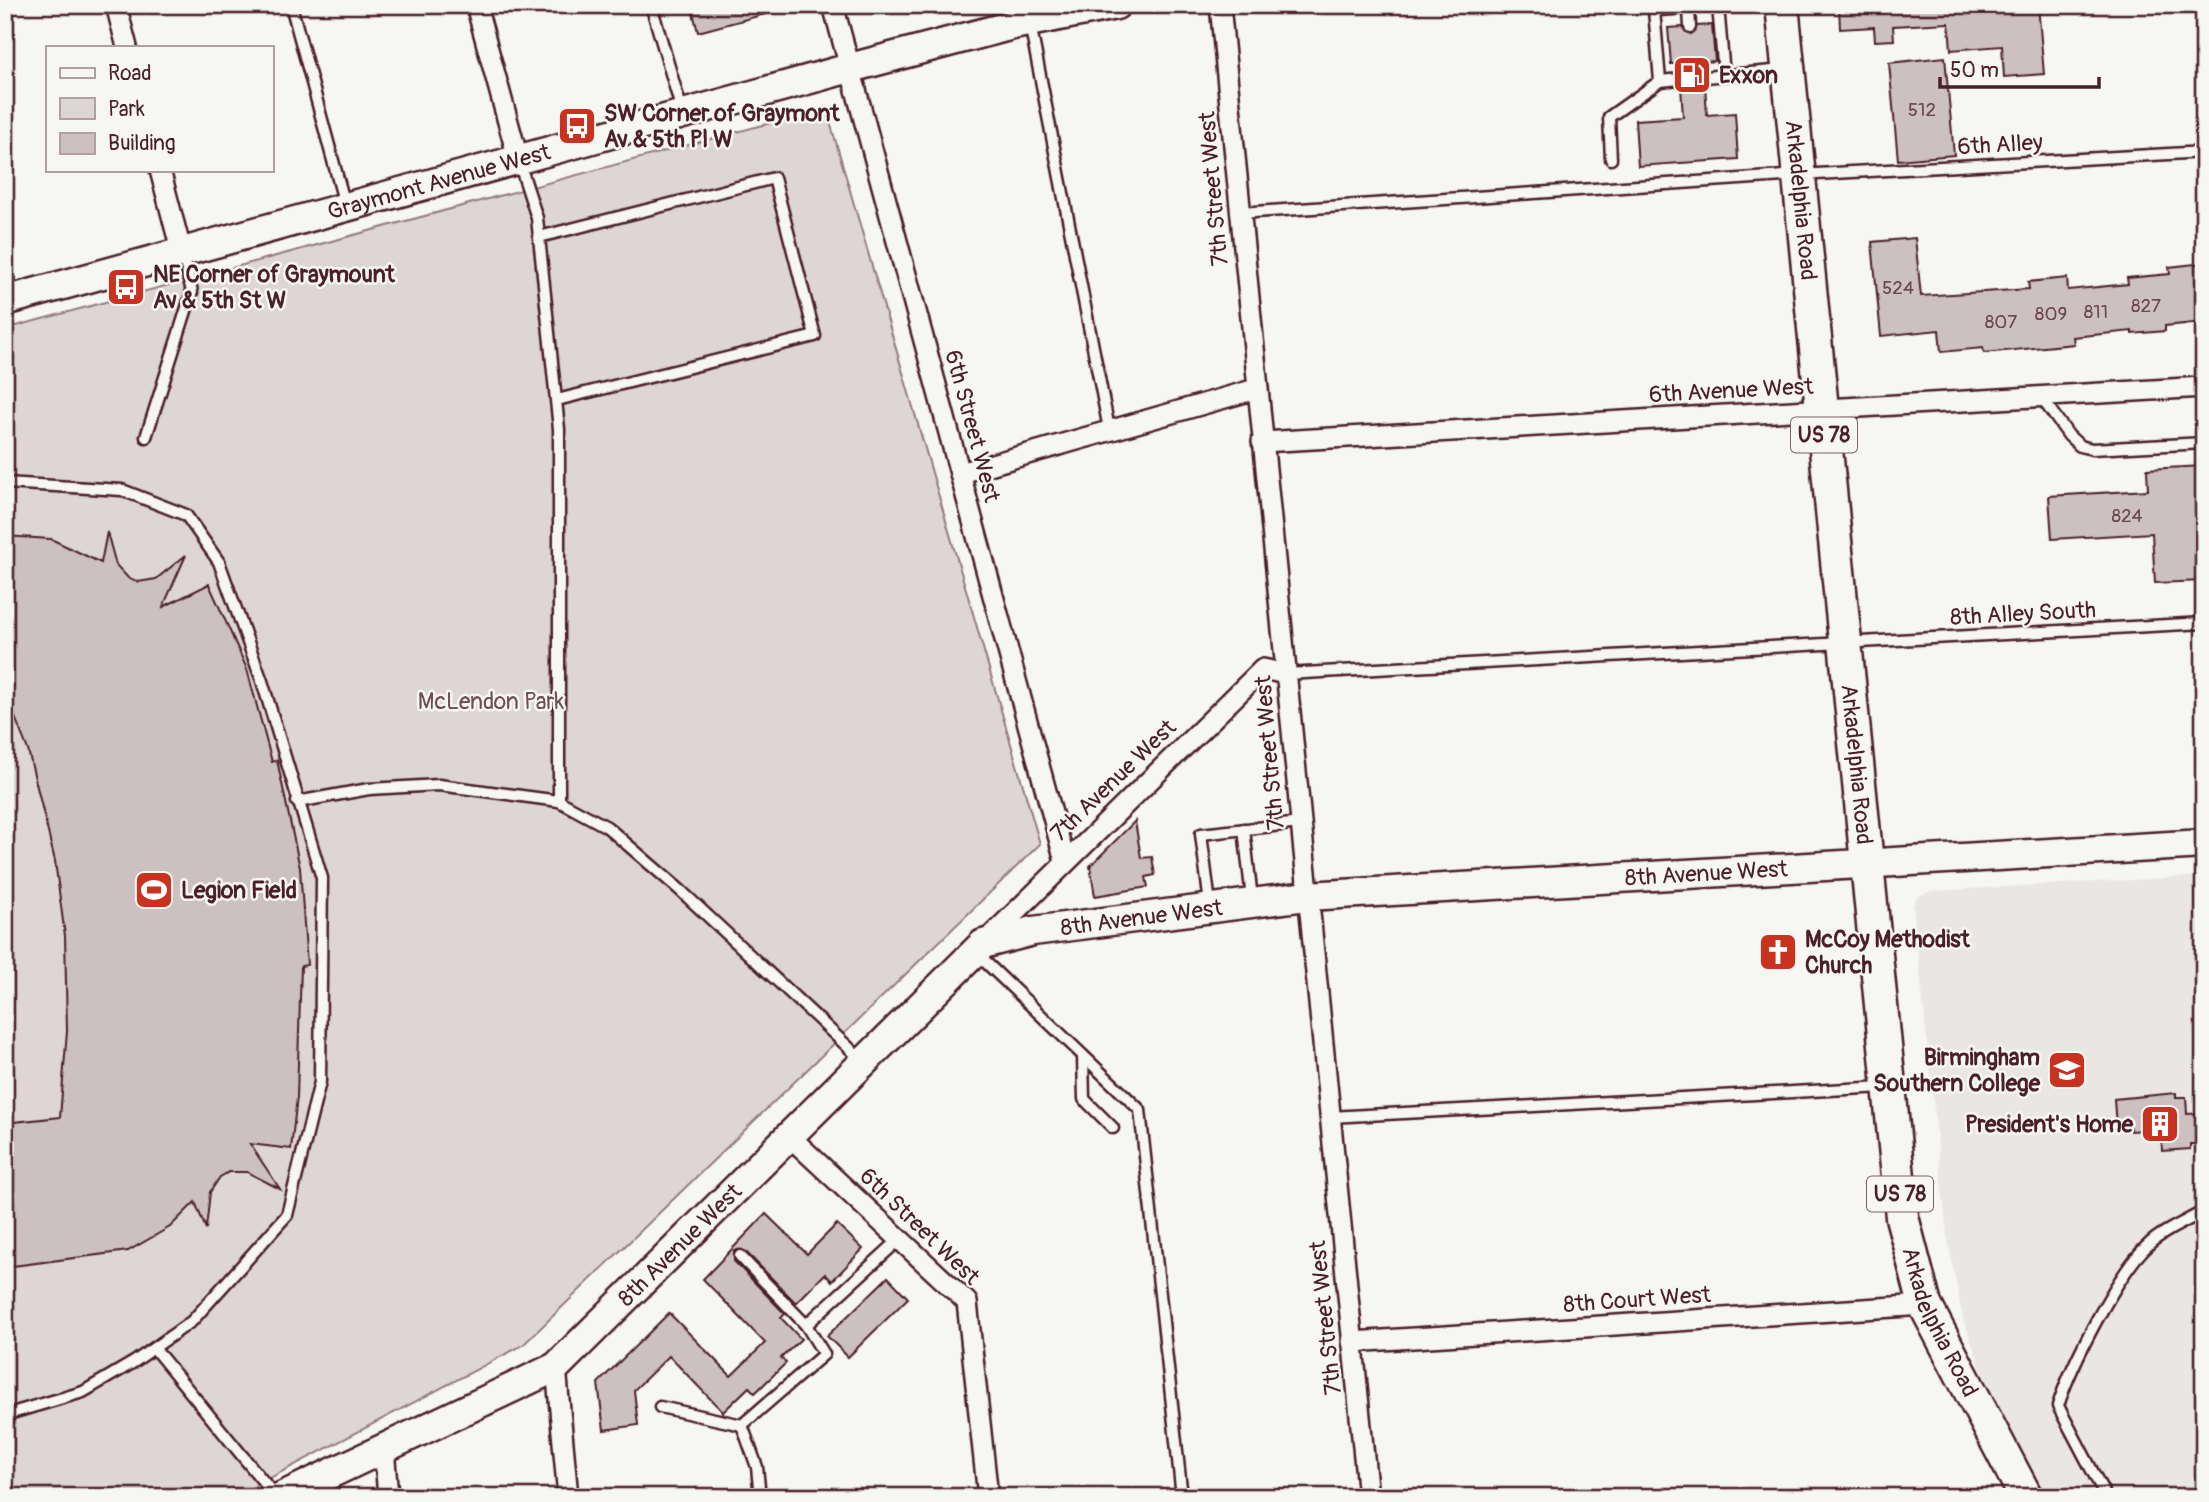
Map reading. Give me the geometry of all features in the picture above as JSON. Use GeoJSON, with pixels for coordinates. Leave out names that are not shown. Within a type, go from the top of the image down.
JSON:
{"type":"FeatureCollection","features":[{"type":"Feature","properties":{"kind":"main road","name":"Graymont Avenue West"},"geometry":{"type":"LineString","coordinates":[[10,300],[519,162],[1018,21],[1116,5]]}},
{"type":"Feature","properties":{"kind":"main road","name":"Arkadelphia Road"},"geometry":{"type":"LineString","coordinates":[[1782,5],[1902,1217],[1925,1306],[2026,1497]]}},
{"type":"Feature","properties":{"kind":"main road","name":"8th Avenue West"},"geometry":{"type":"LineString","coordinates":[[278,1497],[556,1367],[979,948],[1033,931],[1307,896],[2204,844]]}},
{"type":"Feature","properties":{"kind":"street"},"geometry":{"type":"LineString","coordinates":[[116,5],[127,46]]}},
{"type":"Feature","properties":{"kind":"street"},"geometry":{"type":"LineString","coordinates":[[476,5],[519,162]]}},
{"type":"Feature","properties":{"kind":"street","name":"6th Street West"},"geometry":{"type":"LineString","coordinates":[[833,5],[1065,861]]}},
{"type":"Feature","properties":{"kind":"street","name":"7th Street West"},"geometry":{"type":"LineString","coordinates":[[1220,5],[1367,1497]]}},
{"type":"Feature","properties":{"kind":"street"},"geometry":{"type":"LineString","coordinates":[[161,172],[182,254]]}},
{"type":"Feature","properties":{"kind":"street","name":"6th Avenue West"},"geometry":{"type":"LineString","coordinates":[[1262,442],[2204,387]]}},
{"type":"Feature","properties":{"kind":"street"},"geometry":{"type":"LineString","coordinates":[[961,473],[1256,389]]}},
{"type":"Feature","properties":{"kind":"street","name":"7th Avenue West"},"geometry":{"type":"LineString","coordinates":[[979,948],[1263,669],[1286,674]]}},
{"type":"Feature","properties":{"kind":"street","name":"6th Street West"},"geometry":{"type":"LineString","coordinates":[[789,1136],[967,1302],[988,1497]]}},
{"type":"Feature","properties":{"kind":"street","name":"8th Court West"},"geometry":{"type":"LineString","coordinates":[[1352,1342],[1925,1306]]}},
{"type":"Feature","properties":{"kind":"street"},"geometry":{"type":"LineString","coordinates":[[556,1367],[568,1497]]}},
{"type":"Feature","properties":{"kind":"street"},"geometry":{"type":"LineString","coordinates":[[384,1448],[388,1497]]}},
{"type":"Feature","properties":{"kind":"lane"},"geometry":{"type":"LineString","coordinates":[[291,5],[346,209]]}},
{"type":"Feature","properties":{"kind":"lane"},"geometry":{"type":"LineString","coordinates":[[651,5],[683,115]]}},
{"type":"Feature","properties":{"kind":"lane"},"geometry":{"type":"LineString","coordinates":[[1660,80],[1654,10],[1659,7],[1718,6],[1724,75]]}},
{"type":"Feature","properties":{"kind":"lane"},"geometry":{"type":"LineString","coordinates":[[1689,8],[1690,27]]}},
{"type":"Feature","properties":{"kind":"lane"},"geometry":{"type":"LineString","coordinates":[[1018,21],[1109,429]]}},
{"type":"Feature","properties":{"kind":"lane"},"geometry":{"type":"LineString","coordinates":[[1705,77],[1788,69]]}},
{"type":"Feature","properties":{"kind":"lane"},"geometry":{"type":"LineString","coordinates":[[1611,159],[1609,117],[1660,80],[1680,79]]}},
{"type":"Feature","properties":{"kind":"lane","name":"6th Alley"},"geometry":{"type":"LineString","coordinates":[[1239,213],[1798,175],[2204,152]]}},
{"type":"Feature","properties":{"kind":"lane"},"geometry":{"type":"LineString","coordinates":[[519,162],[537,218],[559,429],[559,801]]}},
{"type":"Feature","properties":{"kind":"lane"},"geometry":{"type":"LineString","coordinates":[[539,237],[774,178],[815,336],[557,400]]}},
{"type":"Feature","properties":{"kind":"lane"},"geometry":{"type":"LineString","coordinates":[[146,437],[192,292],[182,254]]}},
{"type":"Feature","properties":{"kind":"lane"},"geometry":{"type":"LineString","coordinates":[[5,267],[10,300]]}},
{"type":"Feature","properties":{"kind":"lane"},"geometry":{"type":"LineString","coordinates":[[2041,397],[2080,446],[2092,449],[2204,443]]}},
{"type":"Feature","properties":{"kind":"lane"},"geometry":{"type":"LineString","coordinates":[[5,483],[122,490],[187,515],[219,562],[262,681],[322,878],[320,1082],[287,1215],[192,1321],[154,1348],[83,1392],[5,1415]]}},
{"type":"Feature","properties":{"kind":"lane","name":"8th Alley South"},"geometry":{"type":"LineString","coordinates":[[1286,674],[2204,623]]}},
{"type":"Feature","properties":{"kind":"lane"},"geometry":{"type":"LineString","coordinates":[[297,802],[369,789],[439,785],[559,801],[607,827],[680,890],[864,1062]]}},
{"type":"Feature","properties":{"kind":"lane"},"geometry":{"type":"LineString","coordinates":[[1210,909],[1201,834],[1300,823]]}},
{"type":"Feature","properties":{"kind":"lane"},"geometry":{"type":"LineString","coordinates":[[1244,829],[1252,903]]}},
{"type":"Feature","properties":{"kind":"lane"},"geometry":{"type":"LineString","coordinates":[[979,948],[1083,1056],[1140,1110],[1182,1497]]}},
{"type":"Feature","properties":{"kind":"lane"},"geometry":{"type":"LineString","coordinates":[[1083,1056],[1084,1099],[1113,1128]]}},
{"type":"Feature","properties":{"kind":"lane"},"geometry":{"type":"LineString","coordinates":[[1329,1117],[1888,1087]]}},
{"type":"Feature","properties":{"kind":"lane"},"geometry":{"type":"LineString","coordinates":[[2106,1497],[2059,1406],[2064,1388],[2094,1326],[2148,1245],[2204,1211]]}},
{"type":"Feature","properties":{"kind":"lane"},"geometry":{"type":"LineString","coordinates":[[807,1325],[900,1239]]}},
{"type":"Feature","properties":{"kind":"lane"},"geometry":{"type":"LineString","coordinates":[[740,1256],[807,1325],[824,1354],[742,1425]]}},
{"type":"Feature","properties":{"kind":"lane"},"geometry":{"type":"LineString","coordinates":[[154,1348],[278,1497]]}},
{"type":"Feature","properties":{"kind":"lane"},"geometry":{"type":"LineString","coordinates":[[660,1407],[742,1425]]}},
{"type":"Feature","properties":{"kind":"lane"},"geometry":{"type":"LineString","coordinates":[[742,1425],[757,1467],[760,1497]]}},
{"type":"Feature","properties":{"kind":"shaded area","name":"Birmingham Southern College"},"geometry":{"type":"Polygon","coordinates":[[[2204,876],[2204,1497],[2044,1497],[1983,1374],[1963,1319],[1947,1235],[1913,905],[1917,897],[1931,891],[2204,876]]]}},
{"type":"Feature","properties":{"kind":"green space","name":"McLendon Park"},"geometry":{"type":"Polygon","coordinates":[[[826,108],[1040,844],[523,1345],[234,1497],[5,1497],[5,329],[826,108]]]}},
{"type":"Feature","properties":{"kind":"building"},"geometry":{"type":"Polygon","coordinates":[[[691,5],[776,5],[777,11],[698,32],[691,5]]]}},
{"type":"Feature","properties":{"kind":"building"},"geometry":{"type":"Polygon","coordinates":[[[1839,5],[2038,5],[2044,74],[2004,77],[2002,46],[1951,50],[1949,23],[1893,26],[1894,40],[1875,41],[1874,27],[1840,29],[1839,5]]]}},
{"type":"Feature","properties":{"kind":"building"},"geometry":{"type":"Polygon","coordinates":[[[1712,25],[1715,61],[1704,62],[1704,70],[1698,78],[1705,84],[1707,115],[1735,113],[1738,159],[1638,166],[1635,120],[1683,117],[1681,86],[1687,78],[1679,72],[1679,64],[1671,64],[1668,28],[1683,27],[1691,34],[1697,26],[1712,25]]]}},
{"type":"Feature","properties":{"kind":"building"},"geometry":{"type":"Polygon","coordinates":[[[1945,57],[1954,155],[1898,160],[1889,63],[1945,57]]]}},
{"type":"Feature","properties":{"kind":"building"},"geometry":{"type":"Polygon","coordinates":[[[1915,238],[1921,296],[2029,289],[2028,282],[2067,278],[2068,290],[2128,284],[2127,278],[2170,274],[2169,267],[2204,263],[2204,322],[2165,326],[2165,331],[2132,334],[2132,331],[2073,337],[2074,344],[1984,353],[1983,348],[1941,352],[1939,330],[1881,336],[1872,242],[1915,238]]]}},
{"type":"Feature","properties":{"kind":"building"},"geometry":{"type":"Polygon","coordinates":[[[2204,466],[2204,581],[2155,583],[2152,533],[2052,539],[2049,496],[2148,490],[2147,469],[2204,466]]]}},
{"type":"Feature","properties":{"kind":"building","name":"Legion Field"},"geometry":{"type":"Polygon","coordinates":[[[107,532],[116,565],[129,579],[138,582],[156,579],[186,555],[163,607],[209,584],[247,669],[272,762],[277,760],[300,868],[307,965],[301,966],[297,1097],[291,1149],[250,1144],[280,1189],[247,1172],[229,1172],[220,1177],[210,1192],[206,1229],[195,1202],[170,1227],[128,1251],[5,1267],[5,1123],[60,1117],[67,1031],[65,936],[55,861],[28,750],[5,692],[5,536],[51,539],[101,563],[107,532]]]}},
{"type":"Feature","properties":{"kind":"building"},"geometry":{"type":"Polygon","coordinates":[[[1135,821],[1141,858],[1152,857],[1155,875],[1146,877],[1148,887],[1095,896],[1090,866],[1135,821]]]}},
{"type":"Feature","properties":{"kind":"building","name":"President's Home"},"geometry":{"type":"Polygon","coordinates":[[[2176,1093],[2176,1097],[2186,1097],[2187,1114],[2204,1113],[2204,1144],[2190,1144],[2190,1149],[2162,1151],[2161,1129],[2130,1131],[2130,1128],[2116,1128],[2114,1099],[2176,1093]]]}},
{"type":"Feature","properties":{"kind":"building"},"geometry":{"type":"Polygon","coordinates":[[[766,1214],[807,1254],[837,1224],[863,1249],[832,1281],[825,1274],[796,1303],[745,1251],[734,1251],[734,1261],[785,1314],[781,1318],[801,1339],[781,1358],[786,1363],[755,1393],[749,1387],[723,1412],[669,1356],[634,1390],[638,1425],[604,1430],[598,1383],[669,1313],[731,1376],[765,1343],[703,1279],[766,1214]]]}},
{"type":"Feature","properties":{"kind":"building"},"geometry":{"type":"Polygon","coordinates":[[[888,1277],[908,1298],[848,1357],[827,1336],[888,1277]]]}},
{"type":"Feature","properties":{"kind":"place","name":"Exxon"},"geometry":{"type":"Point","coordinates":[1692,75]}},
{"type":"Feature","properties":{"kind":"place","name":"SW Corner of Graymont Av & 5th Pl W"},"geometry":{"type":"Point","coordinates":[577,126]}},
{"type":"Feature","properties":{"kind":"place","name":"NE Corner of Graymount Av & 5th St W"},"geometry":{"type":"Point","coordinates":[126,287]}},
{"type":"Feature","properties":{"kind":"place","name":"Legion Field"},"geometry":{"type":"Point","coordinates":[154,890]}},
{"type":"Feature","properties":{"kind":"place","name":"McCoy Methodist Church"},"geometry":{"type":"Point","coordinates":[1778,952]}},
{"type":"Feature","properties":{"kind":"place","name":"Birmingham Southern College"},"geometry":{"type":"Point","coordinates":[2067,1070]}},
{"type":"Feature","properties":{"kind":"place","name":"President's Home"},"geometry":{"type":"Point","coordinates":[2160,1124]}}]}
